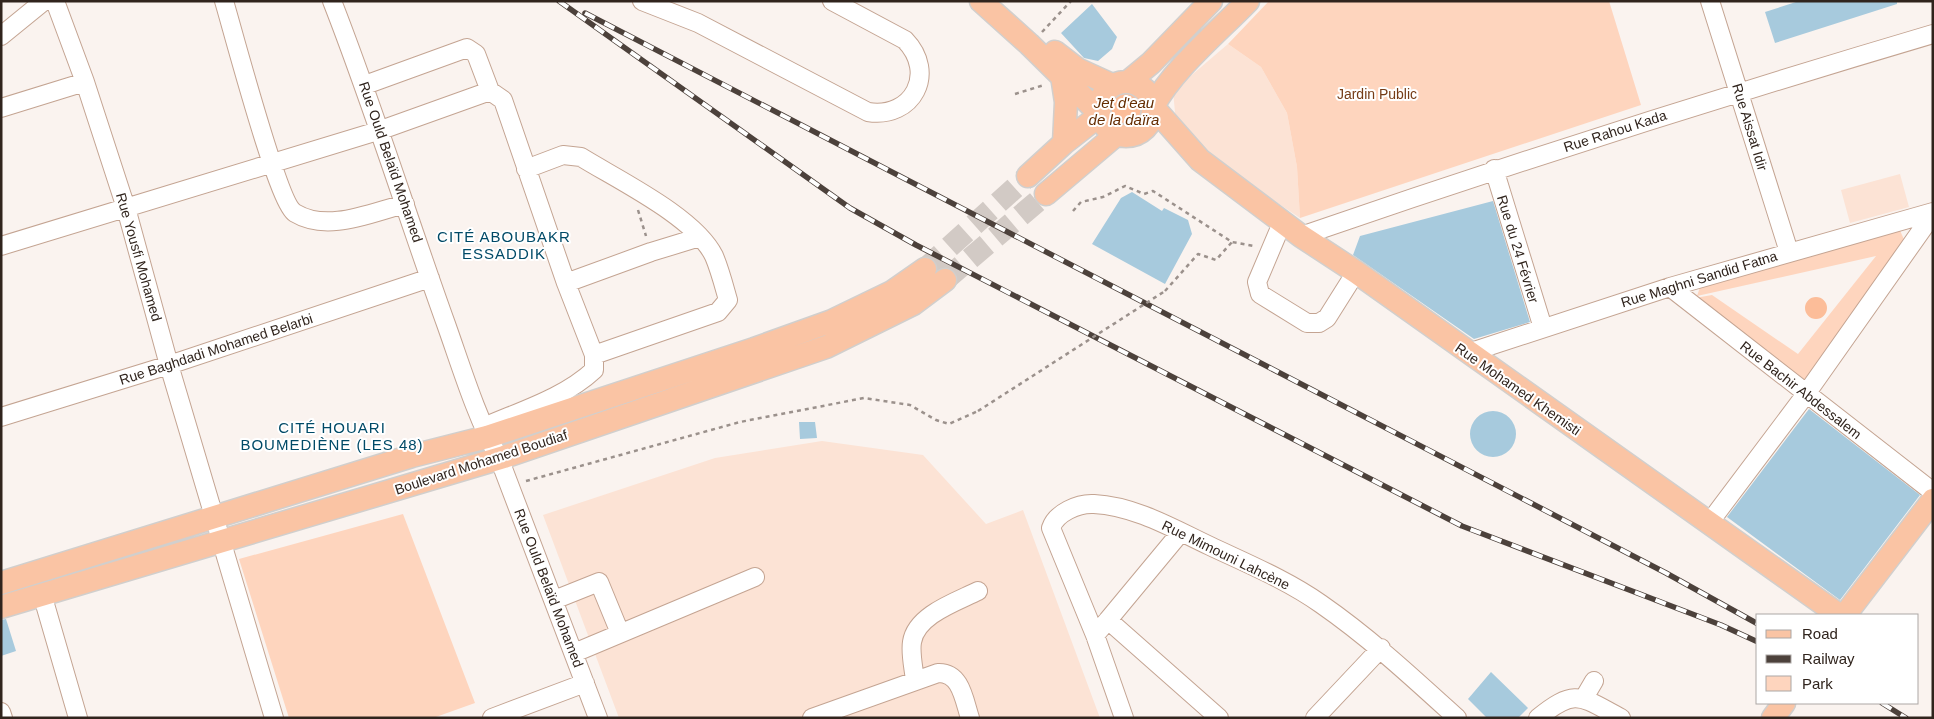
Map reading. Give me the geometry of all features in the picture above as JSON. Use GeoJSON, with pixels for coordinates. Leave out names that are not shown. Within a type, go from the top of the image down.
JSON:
{"type":"FeatureCollection","features":[{"type":"Feature","properties":{"kind":"main road"},"geometry":{"type":"LineString","coordinates":[[981,1],[1057,80],[1099,114],[1106,127],[1128,134]]}},
{"type":"Feature","properties":{"kind":"main road"},"geometry":{"type":"LineString","coordinates":[[999,1],[1076,69],[1120,84],[1143,87],[1152,100],[1154,108]]}},
{"type":"Feature","properties":{"kind":"main road"},"geometry":{"type":"LineString","coordinates":[[1028,176],[1099,114],[1101,97],[1151,63],[1211,1]]}},
{"type":"Feature","properties":{"kind":"main road"},"geometry":{"type":"LineString","coordinates":[[1046,194],[1128,134],[1150,123],[1159,96],[1179,72],[1248,1]]}},
{"type":"Feature","properties":{"kind":"main road"},"geometry":{"type":"LineString","coordinates":[[1057,80],[1066,102],[1064,143]]}},
{"type":"Feature","properties":{"kind":"main road","name":"Rue Mohamed Khemisti"},"geometry":{"type":"LineString","coordinates":[[1154,108],[1200,160],[1282,223],[1356,272],[1838,614]]}},
{"type":"Feature","properties":{"kind":"main road","name":"Rue Mohamed Khemisti"},"geometry":{"type":"LineString","coordinates":[[1128,134],[1170,145],[1200,160]]}},
{"type":"Feature","properties":{"kind":"main road","name":"Boulevard Mohamed Boudiaf"},"geometry":{"type":"LineString","coordinates":[[1,583],[412,456],[832,322],[892,292],[925,269]]}},
{"type":"Feature","properties":{"kind":"main road","name":"Boulevard Mohamed Boudiaf"},"geometry":{"type":"LineString","coordinates":[[1,607],[499,458],[826,347],[913,304],[944,280]]}},
{"type":"Feature","properties":{"kind":"main road"},"geometry":{"type":"LineString","coordinates":[[1847,614],[1933,500]]}},
{"type":"Feature","properties":{"kind":"main road"},"geometry":{"type":"LineString","coordinates":[[1773,718],[1783,704]]}},
{"type":"Feature","properties":{"kind":"street"},"geometry":{"type":"LineString","coordinates":[[1,36],[44,1]]}},
{"type":"Feature","properties":{"kind":"street","name":"Rue Yousfi Mohamed"},"geometry":{"type":"LineString","coordinates":[[55,1],[85,82],[126,208],[222,542]]}},
{"type":"Feature","properties":{"kind":"street"},"geometry":{"type":"LineString","coordinates":[[224,1],[272,162],[286,201],[294,213],[319,221],[332,222],[405,204]]}},
{"type":"Feature","properties":{"kind":"street","name":"Rue Ould Belaïd Mohamed"},"geometry":{"type":"LineString","coordinates":[[332,1],[365,85],[430,278],[486,432],[510,486],[598,718]]}},
{"type":"Feature","properties":{"kind":"street"},"geometry":{"type":"LineString","coordinates":[[642,1],[698,23],[868,112],[888,112],[907,102],[918,85],[919,66],[912,48],[905,40],[832,1]]}},
{"type":"Feature","properties":{"kind":"street","name":"Rue Aissat Idir"},"geometry":{"type":"LineString","coordinates":[[1710,1],[1789,252]]}},
{"type":"Feature","properties":{"kind":"street","name":"Rue Rahou Kada"},"geometry":{"type":"LineString","coordinates":[[1301,236],[1494,169],[1739,92],[1933,34]]}},
{"type":"Feature","properties":{"kind":"street"},"geometry":{"type":"LineString","coordinates":[[365,85],[467,48],[476,54],[490,91],[503,100],[566,283],[594,355],[594,370],[586,378],[486,432]]}},
{"type":"Feature","properties":{"kind":"street"},"geometry":{"type":"LineString","coordinates":[[1,108],[85,82]]}},
{"type":"Feature","properties":{"kind":"street"},"geometry":{"type":"LineString","coordinates":[[1,246],[381,130],[490,91]]}},
{"type":"Feature","properties":{"kind":"street"},"geometry":{"type":"LineString","coordinates":[[526,169],[563,155],[581,157],[678,217],[700,237],[714,256],[728,300],[718,312],[594,355]]}},
{"type":"Feature","properties":{"kind":"street","name":"Rue du 24 Février"},"geometry":{"type":"LineString","coordinates":[[1494,169],[1543,328]]}},
{"type":"Feature","properties":{"kind":"street"},"geometry":{"type":"LineString","coordinates":[[1708,523],[1806,394],[1933,213]]}},
{"type":"Feature","properties":{"kind":"street","name":"Rue Maghni Sandid Fatna"},"geometry":{"type":"LineString","coordinates":[[1468,353],[1670,287],[1933,213]]}},
{"type":"Feature","properties":{"kind":"street"},"geometry":{"type":"LineString","coordinates":[[1282,223],[1257,282],[1258,289],[1264,297],[1307,323],[1320,322],[1327,318],[1356,272]]}},
{"type":"Feature","properties":{"kind":"street"},"geometry":{"type":"LineString","coordinates":[[566,283],[650,252],[700,237]]}},
{"type":"Feature","properties":{"kind":"street","name":"Rue Baghdadi Mohamed Belarbi"},"geometry":{"type":"LineString","coordinates":[[1,417],[170,365],[430,278]]}},
{"type":"Feature","properties":{"kind":"street","name":"Rue Bachir Abdessalem"},"geometry":{"type":"LineString","coordinates":[[1670,287],[1933,492]]}},
{"type":"Feature","properties":{"kind":"street","name":"Rue Mimouni Lahcène"},"geometry":{"type":"LineString","coordinates":[[1094,635],[1051,528],[1054,520],[1061,514],[1092,504],[1116,507],[1147,517],[1271,574],[1319,603],[1381,648],[1457,718]]}},
{"type":"Feature","properties":{"kind":"street"},"geometry":{"type":"LineString","coordinates":[[1124,718],[1094,635],[1181,532]]}},
{"type":"Feature","properties":{"kind":"street"},"geometry":{"type":"LineString","coordinates":[[222,542],[274,718]]}},
{"type":"Feature","properties":{"kind":"street"},"geometry":{"type":"LineString","coordinates":[[574,653],[755,577]]}},
{"type":"Feature","properties":{"kind":"street"},"geometry":{"type":"LineString","coordinates":[[554,600],[599,582],[620,633]]}},
{"type":"Feature","properties":{"kind":"street"},"geometry":{"type":"LineString","coordinates":[[915,681],[912,642],[916,627],[933,614],[978,591]]}},
{"type":"Feature","properties":{"kind":"street"},"geometry":{"type":"LineString","coordinates":[[42,594],[78,718]]}},
{"type":"Feature","properties":{"kind":"street"},"geometry":{"type":"LineString","coordinates":[[1108,620],[1219,718]]}},
{"type":"Feature","properties":{"kind":"street"},"geometry":{"type":"LineString","coordinates":[[1315,718],[1381,648]]}},
{"type":"Feature","properties":{"kind":"street"},"geometry":{"type":"LineString","coordinates":[[812,718],[938,673],[946,672],[954,678],[970,718]]}},
{"type":"Feature","properties":{"kind":"street"},"geometry":{"type":"LineString","coordinates":[[1584,698],[1594,680]]}},
{"type":"Feature","properties":{"kind":"street"},"geometry":{"type":"LineString","coordinates":[[492,718],[585,683]]}},
{"type":"Feature","properties":{"kind":"street"},"geometry":{"type":"LineString","coordinates":[[1538,718],[1569,697],[1584,698],[1620,718]]}},
{"type":"Feature","properties":{"kind":"street"},"geometry":{"type":"LineString","coordinates":[[1,712],[3,718]]}},
{"type":"Feature","properties":{"kind":"path"},"geometry":{"type":"LineString","coordinates":[[1038,37],[1072,1]]}},
{"type":"Feature","properties":{"kind":"path"},"geometry":{"type":"LineString","coordinates":[[1014,94],[1057,80]]}},
{"type":"Feature","properties":{"kind":"path"},"geometry":{"type":"LineString","coordinates":[[1073,211],[1081,202],[1103,197],[1125,186],[1144,194],[1153,191],[1232,242],[1270,249]]}},
{"type":"Feature","properties":{"kind":"path"},"geometry":{"type":"LineString","coordinates":[[632,188],[650,252]]}},
{"type":"Feature","properties":{"kind":"path"},"geometry":{"type":"LineString","coordinates":[[510,486],[740,422],[864,398],[910,406],[936,420],[949,424],[978,412],[1165,292],[1198,254],[1216,260],[1232,242]]}},
{"type":"Feature","properties":{"kind":"shaded area"},"geometry":{"type":"Polygon","coordinates":[[[1228,44],[1261,67],[1287,113],[1297,167],[1300,218],[1215,161],[1176,123],[1173,91],[1228,44]]]}},
{"type":"Feature","properties":{"kind":"shaded area"},"geometry":{"type":"Polygon","coordinates":[[[1900,174],[1909,207],[1850,223],[1841,190],[1900,174]]]}},
{"type":"Feature","properties":{"kind":"shaded area"},"geometry":{"type":"Polygon","coordinates":[[[822,441],[923,455],[986,524],[1023,510],[1100,718],[619,718],[543,515],[715,458],[822,441]]]}},
{"type":"Feature","properties":{"kind":"green space","name":"Jardin Public"},"geometry":{"type":"Polygon","coordinates":[[[1269,1],[1609,1],[1641,105],[1300,218],[1297,167],[1287,113],[1261,67],[1228,44],[1269,1]]]}},
{"type":"Feature","properties":{"kind":"green space"},"geometry":{"type":"Polygon","coordinates":[[[1898,226],[1906,244],[1805,388],[1695,298],[1712,295],[1798,354],[1876,256],[1697,296],[1700,287],[1898,226]]]}},
{"type":"Feature","properties":{"kind":"green space"},"geometry":{"type":"Polygon","coordinates":[[[403,514],[475,703],[433,718],[289,718],[239,559],[403,514]]]}},
{"type":"Feature","properties":{"kind":"water","name":"Jet d'eau de la daïra"},"geometry":{"type":"Polygon","coordinates":[[[1128,91],[1135,94],[1141,100],[1144,111],[1143,119],[1135,128],[1128,131],[1120,131],[1113,128],[1105,119],[1104,107],[1107,100],[1116,92],[1128,91]]]}},
{"type":"Feature","properties":{"kind":"water"},"geometry":{"type":"Polygon","coordinates":[[[1816,297],[1824,300],[1827,308],[1824,316],[1816,319],[1808,316],[1805,308],[1808,300],[1816,297]]]}},
{"type":"Feature","properties":{"kind":"building"},"geometry":{"type":"Polygon","coordinates":[[[1799,1],[1897,1],[1897,4],[1775,43],[1765,12],[1799,1]]]}},
{"type":"Feature","properties":{"kind":"building"},"geometry":{"type":"Polygon","coordinates":[[[1092,4],[1117,37],[1112,49],[1098,61],[1084,58],[1061,33],[1092,4]]]}},
{"type":"Feature","properties":{"kind":"building"},"geometry":{"type":"Polygon","coordinates":[[[1132,192],[1162,211],[1164,208],[1188,220],[1192,234],[1165,284],[1092,244],[1121,198],[1132,192]]]}},
{"type":"Feature","properties":{"kind":"building"},"geometry":{"type":"Polygon","coordinates":[[[1493,201],[1530,322],[1474,339],[1353,255],[1360,236],[1493,201]]]}},
{"type":"Feature","properties":{"kind":"building"},"geometry":{"type":"Polygon","coordinates":[[[1809,409],[1920,495],[1840,600],[1727,517],[1809,409]]]}},
{"type":"Feature","properties":{"kind":"building"},"geometry":{"type":"Polygon","coordinates":[[[1493,411],[1506,415],[1512,421],[1516,434],[1512,447],[1506,453],[1493,457],[1480,453],[1474,447],[1470,434],[1474,421],[1480,415],[1493,411]]]}},
{"type":"Feature","properties":{"kind":"building"},"geometry":{"type":"Polygon","coordinates":[[[799,422],[815,422],[817,438],[800,439],[799,422]]]}},
{"type":"Feature","properties":{"kind":"building"},"geometry":{"type":"Polygon","coordinates":[[[6,619],[16,651],[1,656],[1,620],[6,619]]]}},
{"type":"Feature","properties":{"kind":"building"},"geometry":{"type":"Polygon","coordinates":[[[1491,672],[1528,708],[1518,718],[1487,718],[1468,699],[1491,672]]]}},
{"type":"Feature","properties":{"kind":"tunnel"},"geometry":{"type":"LineString","coordinates":[[925,269],[1028,176]]}},
{"type":"Feature","properties":{"kind":"tunnel"},"geometry":{"type":"LineString","coordinates":[[945,280],[1046,194]]}},
{"type":"Feature","properties":{"kind":"railway"},"geometry":{"type":"LineString","coordinates":[[559,1],[850,208],[916,245],[1462,526],[1721,625],[1756,641]]}},
{"type":"Feature","properties":{"kind":"railway"},"geometry":{"type":"LineString","coordinates":[[585,13],[1666,573],[1756,623]]}},
{"type":"Feature","properties":{"kind":"railway"},"geometry":{"type":"LineString","coordinates":[[1884,704],[1906,718]]}},
{"type":"Feature","properties":{"kind":"district","name":"CITÉ ABOUBAKR ESSADDIK"},"geometry":{"type":"Point","coordinates":[504,246]}},
{"type":"Feature","properties":{"kind":"district","name":"CITÉ HOUARI BOUMEDIÈNE (LES 48)"},"geometry":{"type":"Point","coordinates":[332,436]}}]}
